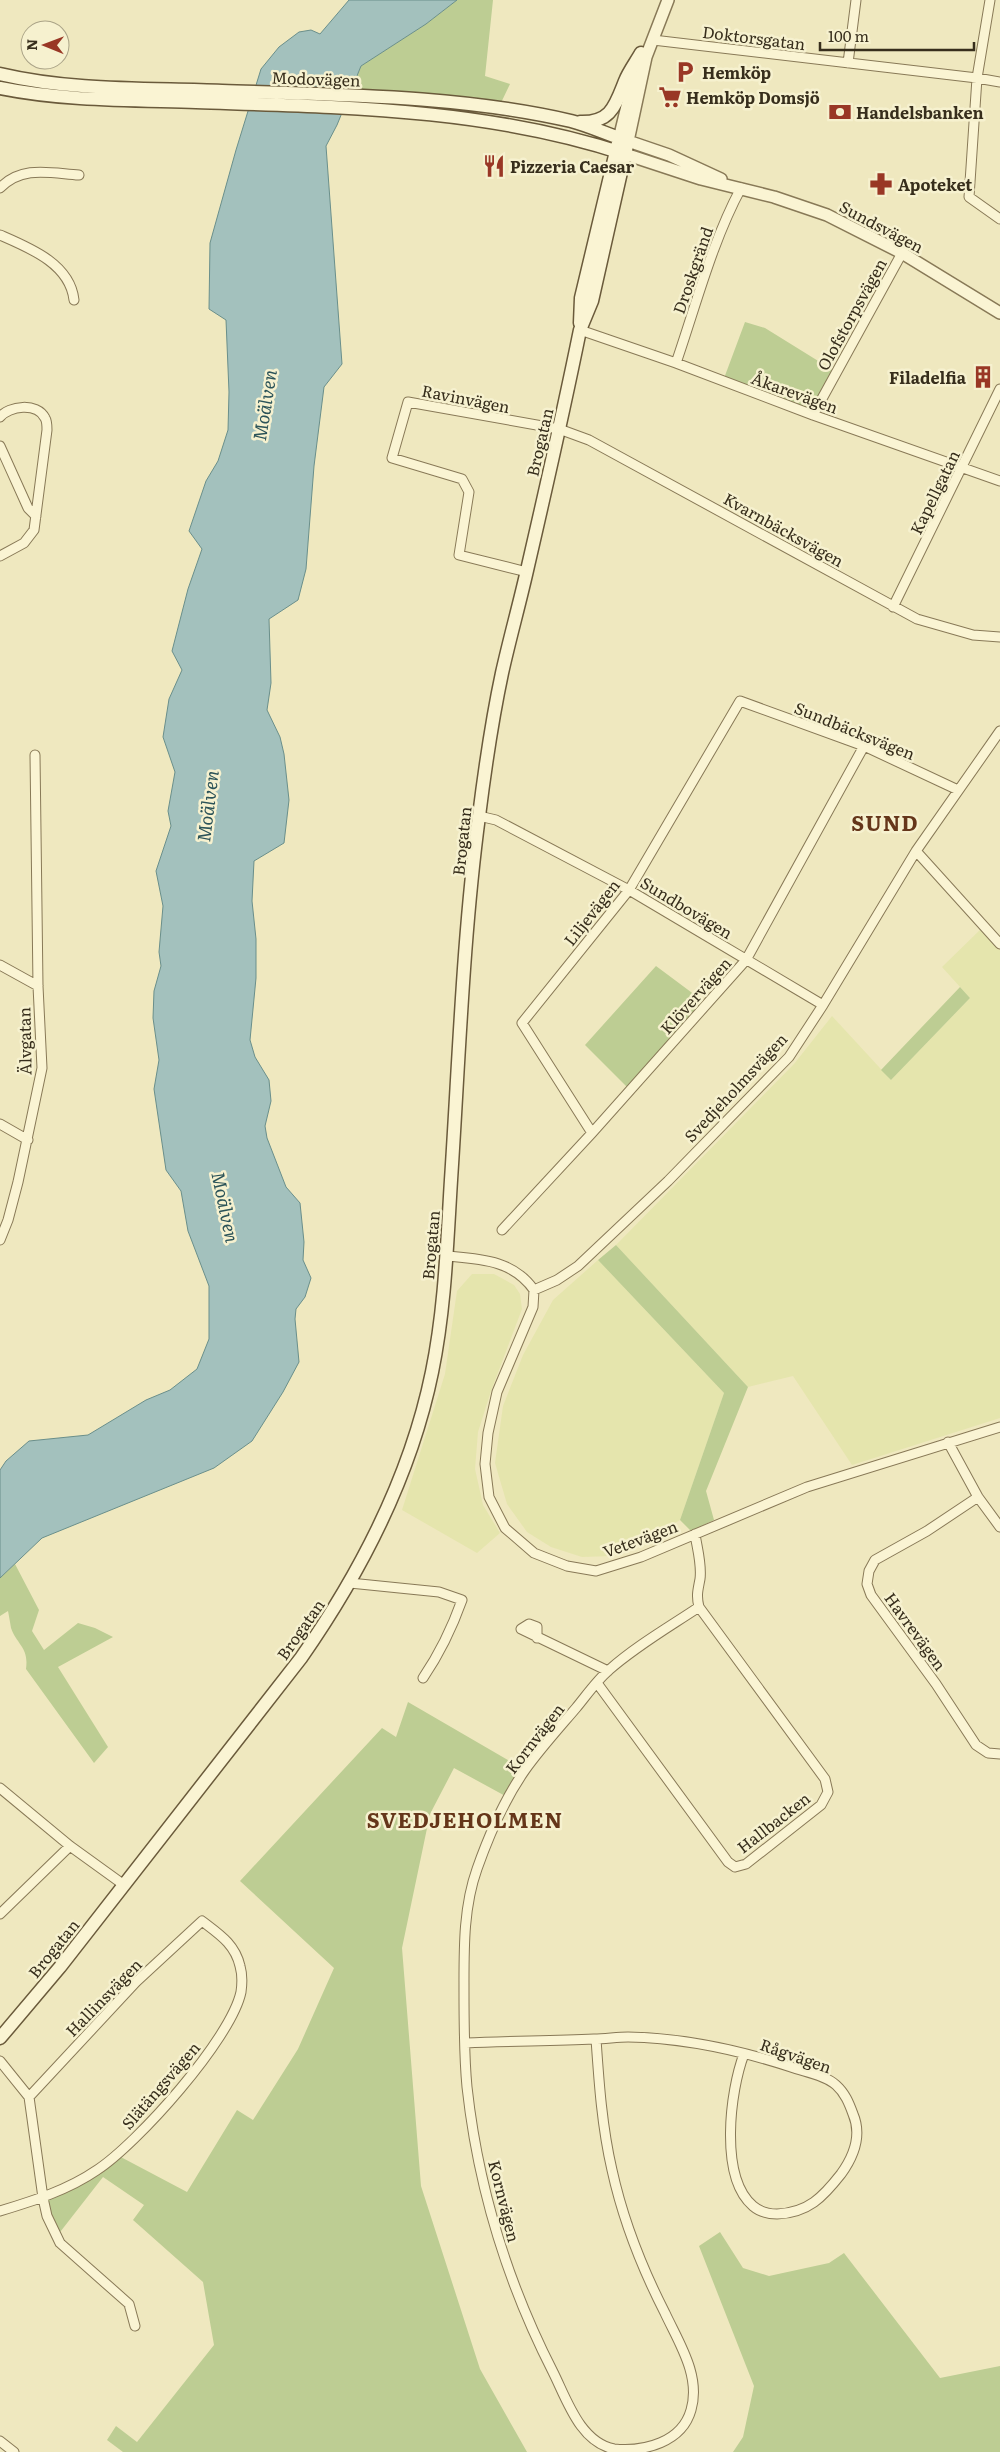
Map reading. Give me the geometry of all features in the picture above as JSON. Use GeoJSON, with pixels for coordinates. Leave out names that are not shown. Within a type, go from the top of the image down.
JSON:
{"type":"FeatureCollection","features":[{"type":"Feature","properties":{"kind":"main road"},"geometry":{"type":"LineString","coordinates":[[572,122],[593,122],[607,116],[619,100],[625,79],[641,54]]}},
{"type":"Feature","properties":{"kind":"main road","name":"Modovägen"},"geometry":{"type":"LineString","coordinates":[[0,74],[46,82],[223,97]]}},
{"type":"Feature","properties":{"kind":"main road","name":"Modovägen"},"geometry":{"type":"LineString","coordinates":[[0,88],[46,95],[98,99],[223,97],[374,102],[498,109],[572,122],[622,146]]}},
{"type":"Feature","properties":{"kind":"main road","name":"Modovägen"},"geometry":{"type":"LineString","coordinates":[[374,102],[622,146]]}},
{"type":"Feature","properties":{"kind":"main road","name":"Brogatan"},"geometry":{"type":"LineString","coordinates":[[0,2038],[60,1967],[301,1658],[350,1583],[391,1500],[414,1438],[432,1372],[446,1256],[468,926],[479,816],[502,675],[527,572],[580,330],[592,300],[622,146]]}},
{"type":"Feature","properties":{"kind":"street"},"geometry":{"type":"LineString","coordinates":[[622,146],[646,57],[668,0]]}},
{"type":"Feature","properties":{"kind":"street"},"geometry":{"type":"LineString","coordinates":[[848,63],[856,0]]}},
{"type":"Feature","properties":{"kind":"street"},"geometry":{"type":"LineString","coordinates":[[990,0],[977,78],[968,197],[1000,219]]}},
{"type":"Feature","properties":{"kind":"street"},"geometry":{"type":"LineString","coordinates":[[622,146],[641,54],[652,40]]}},
{"type":"Feature","properties":{"kind":"street","name":"Doktorsgatan"},"geometry":{"type":"LineString","coordinates":[[652,40],[1000,82]]}},
{"type":"Feature","properties":{"kind":"street","name":"Sundsvägen"},"geometry":{"type":"LineString","coordinates":[[622,146],[701,179],[741,188],[827,215],[902,253],[1000,312]]}},
{"type":"Feature","properties":{"kind":"street"},"geometry":{"type":"LineString","coordinates":[[0,188],[17,175],[30,171],[79,175]]}},
{"type":"Feature","properties":{"kind":"street","name":"Droskgränd"},"geometry":{"type":"LineString","coordinates":[[676,363],[731,206],[741,188]]}},
{"type":"Feature","properties":{"kind":"street"},"geometry":{"type":"LineString","coordinates":[[0,235],[43,255],[72,286],[74,300]]}},
{"type":"Feature","properties":{"kind":"street","name":"Olofstorpsvägen"},"geometry":{"type":"LineString","coordinates":[[813,415],[902,253]]}},
{"type":"Feature","properties":{"kind":"street","name":"Åkarevägen"},"geometry":{"type":"LineString","coordinates":[[580,330],[1000,481]]}},
{"type":"Feature","properties":{"kind":"street","name":"Kapellgatan"},"geometry":{"type":"LineString","coordinates":[[893,607],[963,468],[1000,389]]}},
{"type":"Feature","properties":{"kind":"street","name":"Ravinvägen"},"geometry":{"type":"LineString","coordinates":[[527,572],[459,555],[469,492],[462,479],[392,458],[408,402],[559,429]]}},
{"type":"Feature","properties":{"kind":"street"},"geometry":{"type":"LineString","coordinates":[[0,417],[6,410],[14,407],[32,409],[41,413],[46,419],[47,430],[34,530],[24,543],[0,556]]}},
{"type":"Feature","properties":{"kind":"street","name":"Kvarnbäcksvägen"},"geometry":{"type":"LineString","coordinates":[[559,429],[589,440],[916,620],[973,635],[1000,637]]}},
{"type":"Feature","properties":{"kind":"street"},"geometry":{"type":"LineString","coordinates":[[0,446],[28,508],[36,516]]}},
{"type":"Feature","properties":{"kind":"street","name":"Sundbäcksvägen"},"geometry":{"type":"LineString","coordinates":[[740,701],[864,746],[958,790]]}},
{"type":"Feature","properties":{"kind":"street","name":"Liljevägen"},"geometry":{"type":"LineString","coordinates":[[592,1133],[522,1022],[629,890],[740,701]]}},
{"type":"Feature","properties":{"kind":"street","name":"Svedjeholmsvägen"},"geometry":{"type":"LineString","coordinates":[[534,1290],[557,1280],[578,1266],[668,1181],[788,1056],[823,1005],[916,851],[958,790],[997,744],[1000,730]]}},
{"type":"Feature","properties":{"kind":"street","name":"Klövervägen"},"geometry":{"type":"LineString","coordinates":[[502,1230],[592,1133],[746,960],[864,746]]}},
{"type":"Feature","properties":{"kind":"street","name":"Älvgatan"},"geometry":{"type":"LineString","coordinates":[[0,1240],[8,1220],[28,1140],[42,1068],[38,986],[35,755]]}},
{"type":"Feature","properties":{"kind":"street","name":"Sundbovägen"},"geometry":{"type":"LineString","coordinates":[[479,816],[496,820],[629,890],[823,1005]]}},
{"type":"Feature","properties":{"kind":"street"},"geometry":{"type":"LineString","coordinates":[[916,851],[1000,944]]}},
{"type":"Feature","properties":{"kind":"street","name":"Älvgatan"},"geometry":{"type":"LineString","coordinates":[[0,964],[38,986]]}},
{"type":"Feature","properties":{"kind":"street"},"geometry":{"type":"LineString","coordinates":[[0,1124],[28,1140]]}},
{"type":"Feature","properties":{"kind":"street"},"geometry":{"type":"LineString","coordinates":[[446,1256],[471,1258],[508,1266],[525,1278],[534,1290]]}},
{"type":"Feature","properties":{"kind":"street","name":"Vetevägen"},"geometry":{"type":"LineString","coordinates":[[534,1290],[533,1308],[497,1392],[488,1433],[485,1464],[489,1497],[505,1528],[534,1553],[567,1566],[596,1571],[641,1557],[807,1487],[1000,1427]]}},
{"type":"Feature","properties":{"kind":"street"},"geometry":{"type":"LineString","coordinates":[[948,1442],[978,1497],[1000,1527]]}},
{"type":"Feature","properties":{"kind":"street","name":"Havrevägen"},"geometry":{"type":"LineString","coordinates":[[978,1497],[927,1531],[875,1560],[869,1572],[867,1584],[871,1595],[936,1684],[976,1745],[988,1753],[1000,1754]]}},
{"type":"Feature","properties":{"kind":"street"},"geometry":{"type":"LineString","coordinates":[[695,1534],[700,1559],[700,1578],[696,1594],[699,1606]]}},
{"type":"Feature","properties":{"kind":"street"},"geometry":{"type":"LineString","coordinates":[[350,1583],[439,1592],[462,1600],[454,1623],[438,1656],[423,1678]]}},
{"type":"Feature","properties":{"kind":"street","name":"Kornvägen"},"geometry":{"type":"LineString","coordinates":[[596,2039],[600,2094],[611,2169],[630,2232],[656,2294],[692,2371],[694,2391],[691,2410],[684,2426],[670,2439],[654,2448],[634,2450],[613,2449],[595,2441],[581,2426],[534,2335],[514,2288],[485,2194],[467,2084],[464,1940],[468,1904],[475,1874],[497,1822],[525,1770],[608,1671],[699,1606]]}},
{"type":"Feature","properties":{"kind":"street","name":"Hallbacken"},"geometry":{"type":"LineString","coordinates":[[597,1683],[728,1862],[735,1867],[746,1864],[821,1805],[828,1792],[825,1779],[699,1606]]}},
{"type":"Feature","properties":{"kind":"street"},"geometry":{"type":"LineString","coordinates":[[537,1638],[608,1671]]}},
{"type":"Feature","properties":{"kind":"street"},"geometry":{"type":"LineString","coordinates":[[0,1788],[70,1846],[124,1885]]}},
{"type":"Feature","properties":{"kind":"street"},"geometry":{"type":"LineString","coordinates":[[0,1914],[70,1846]]}},
{"type":"Feature","properties":{"kind":"street","name":"Hallinsvägen"},"geometry":{"type":"LineString","coordinates":[[29,2097],[136,1982],[202,1921]]}},
{"type":"Feature","properties":{"kind":"street","name":"Slätängsvägen"},"geometry":{"type":"LineString","coordinates":[[0,2211],[43,2198],[97,2171],[118,2155],[190,2077],[216,2042],[241,1993],[241,1967],[235,1950],[228,1940],[202,1921]]}},
{"type":"Feature","properties":{"kind":"street","name":"Rågvägen"},"geometry":{"type":"LineString","coordinates":[[466,2042],[627,2037],[666,2040],[744,2054],[763,2058],[819,2076],[836,2084],[847,2098],[852,2111],[857,2132],[855,2150],[836,2180],[817,2201],[803,2210],[787,2214],[758,2211],[748,2201],[740,2188],[732,2151],[732,2111],[739,2067],[744,2054]]}},
{"type":"Feature","properties":{"kind":"street"},"geometry":{"type":"LineString","coordinates":[[0,2061],[29,2097],[43,2198],[47,2216],[60,2243],[129,2304],[135,2326]]}},
{"type":"Feature","properties":{"kind":"street"},"geometry":{"type":"LineString","coordinates":[[0,2441],[14,2452]]}},
{"type":"Feature","properties":{"kind":"green space"},"geometry":{"type":"Polygon","coordinates":[[[457,0],[493,0],[485,76],[510,84],[498,109],[349,95],[361,66],[426,24],[457,0]]]}},
{"type":"Feature","properties":{"kind":"green space"},"geometry":{"type":"Polygon","coordinates":[[[745,322],[765,328],[836,372],[813,415],[723,381],[745,322]]]}},
{"type":"Feature","properties":{"kind":"green space"},"geometry":{"type":"Polygon","coordinates":[[[984,926],[1000,944],[1000,1418],[852,1465],[793,1376],[748,1387],[616,1245],[794,1064],[832,1016],[891,1080],[970,998],[942,967],[984,926]]]}},
{"type":"Feature","properties":{"kind":"green space"},"geometry":{"type":"Polygon","coordinates":[[[656,966],[707,1004],[630,1090],[585,1045],[656,966]]]}},
{"type":"Feature","properties":{"kind":"green space"},"geometry":{"type":"Polygon","coordinates":[[[960,987],[970,998],[891,1080],[881,1070],[960,987]]]}},
{"type":"Feature","properties":{"kind":"green space"},"geometry":{"type":"Polygon","coordinates":[[[616,1245],[748,1387],[706,1491],[714,1520],[691,1531],[680,1520],[724,1393],[598,1260],[616,1245]]]}},
{"type":"Feature","properties":{"kind":"green space"},"geometry":{"type":"Polygon","coordinates":[[[598,1260],[724,1393],[680,1520],[641,1544],[612,1556],[582,1557],[551,1547],[527,1532],[507,1504],[495,1463],[503,1406],[523,1355],[553,1300],[598,1260]]]}},
{"type":"Feature","properties":{"kind":"green space"},"geometry":{"type":"Polygon","coordinates":[[[472,1274],[494,1274],[514,1285],[520,1294],[522,1309],[491,1391],[478,1432],[475,1469],[483,1505],[500,1533],[477,1553],[402,1510],[445,1374],[457,1291],[472,1274]]]}},
{"type":"Feature","properties":{"kind":"green space"},"geometry":{"type":"Polygon","coordinates":[[[15,1564],[39,1610],[32,1631],[44,1650],[78,1623],[95,1628],[113,1637],[58,1667],[108,1747],[94,1763],[26,1669],[26,1656],[13,1634],[8,1611],[0,1616],[0,1578],[15,1564]]]}},
{"type":"Feature","properties":{"kind":"green space"},"geometry":{"type":"Polygon","coordinates":[[[408,1702],[525,1770],[509,1798],[454,1768],[430,1814],[402,1948],[421,2186],[480,2369],[527,2452],[123,2452],[107,2440],[116,2426],[137,2442],[214,2345],[203,2282],[133,2220],[144,2205],[103,2177],[57,2236],[43,2198],[117,2155],[187,2192],[237,2110],[253,2120],[298,2049],[334,1968],[240,1881],[382,1728],[396,1737],[408,1702]]]}},
{"type":"Feature","properties":{"kind":"green space"},"geometry":{"type":"Polygon","coordinates":[[[720,2232],[743,2268],[769,2276],[829,2263],[844,2253],[940,2378],[1000,2366],[1000,2452],[733,2452],[743,2437],[754,2386],[699,2246],[720,2232]]]}},
{"type":"Feature","properties":{"kind":"water","name":"Moälven"},"geometry":{"type":"Polygon","coordinates":[[[349,0],[457,0],[426,24],[361,66],[337,125],[326,146],[342,364],[324,387],[314,466],[306,569],[298,600],[269,619],[271,683],[267,710],[280,737],[284,754],[289,800],[284,843],[254,861],[252,901],[256,939],[256,978],[250,1040],[255,1057],[269,1080],[271,1101],[265,1126],[267,1138],[286,1187],[300,1203],[304,1242],[303,1260],[311,1278],[305,1297],[296,1309],[295,1319],[299,1362],[283,1392],[252,1441],[214,1468],[42,1538],[0,1578],[0,1470],[6,1461],[29,1441],[88,1435],[146,1400],[170,1390],[197,1369],[209,1339],[209,1286],[188,1231],[181,1191],[166,1170],[154,1089],[159,1060],[153,1018],[154,991],[161,966],[159,952],[163,906],[156,871],[171,826],[168,811],[175,772],[163,737],[169,699],[182,670],[172,651],[188,589],[202,549],[189,531],[206,481],[218,461],[228,430],[229,392],[226,320],[209,309],[210,243],[261,69],[279,47],[299,32],[311,30],[320,34],[349,0]]]}},
{"type":"Feature","properties":{"kind":"place","name":"Hemköp"},"geometry":{"type":"Point","coordinates":[685,72]}},
{"type":"Feature","properties":{"kind":"place","name":"Hemköp Domsjö"},"geometry":{"type":"Point","coordinates":[670,97]}},
{"type":"Feature","properties":{"kind":"place","name":"Handelsbanken"},"geometry":{"type":"Point","coordinates":[840,112]}},
{"type":"Feature","properties":{"kind":"place","name":"Pizzeria Caesar"},"geometry":{"type":"Point","coordinates":[494,166]}},
{"type":"Feature","properties":{"kind":"place","name":"Apoteket"},"geometry":{"type":"Point","coordinates":[881,184]}},
{"type":"Feature","properties":{"kind":"place","name":"Filadelfia"},"geometry":{"type":"Point","coordinates":[983,377]}},
{"type":"Feature","properties":{"kind":"district","name":"SUND"},"geometry":{"type":"Point","coordinates":[885,821]}},
{"type":"Feature","properties":{"kind":"district","name":"SVEDJEHOLMEN"},"geometry":{"type":"Point","coordinates":[465,1818]}}]}
